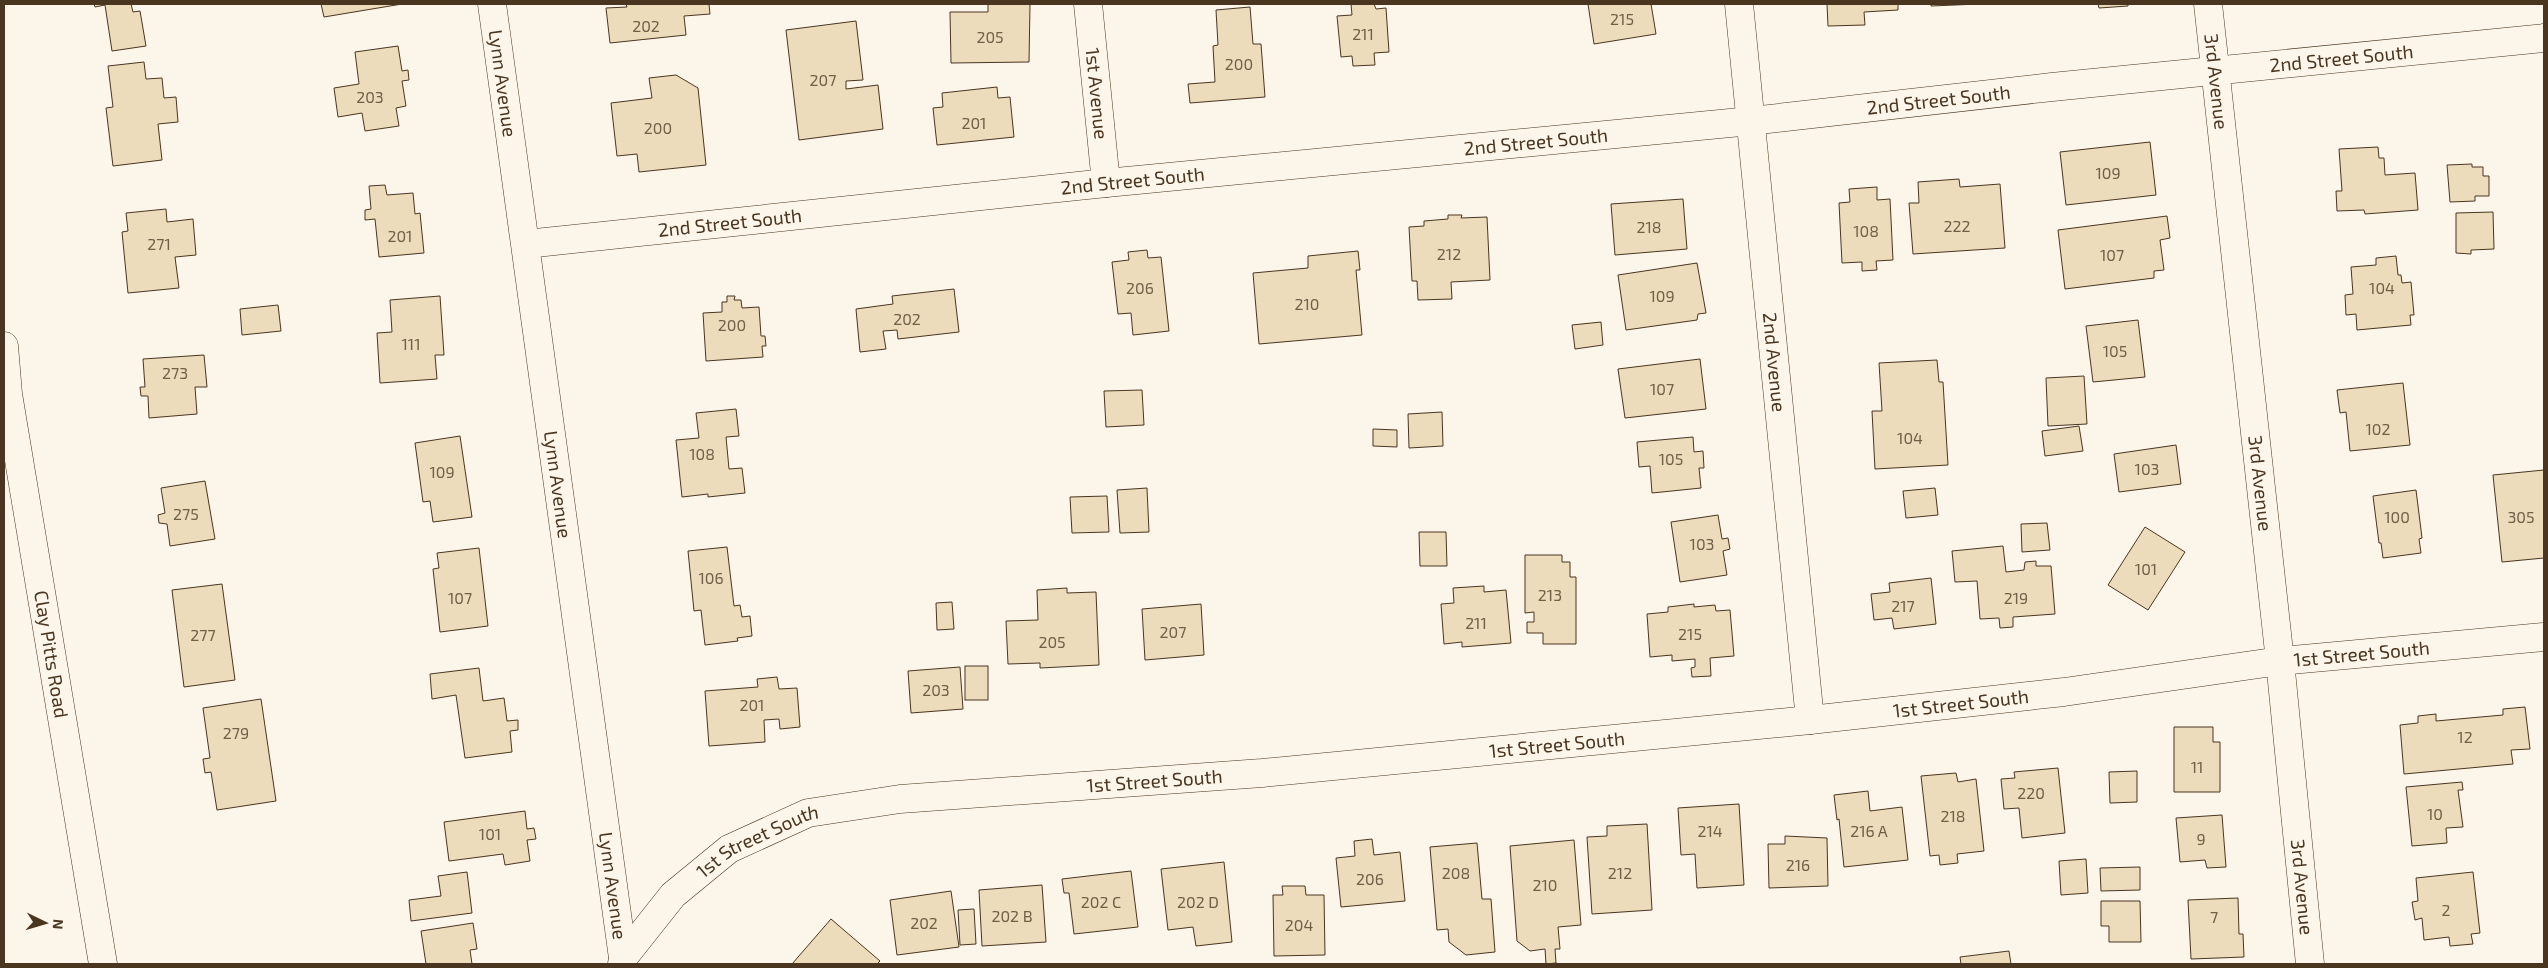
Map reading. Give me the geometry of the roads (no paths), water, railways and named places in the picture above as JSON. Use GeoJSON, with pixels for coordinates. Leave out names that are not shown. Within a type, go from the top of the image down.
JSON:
{"type":"FeatureCollection","features":[{"type":"Feature","properties":{"kind":"street","name":"Lynn Avenue"},"geometry":{"type":"LineString","coordinates":[[492,4],[622,961]]}},
{"type":"Feature","properties":{"kind":"street","name":"1st Avenue"},"geometry":{"type":"LineString","coordinates":[[1088,4],[1106,183]]}},
{"type":"Feature","properties":{"kind":"street","name":"2nd Avenue"},"geometry":{"type":"LineString","coordinates":[[1739,4],[1810,720]]}},
{"type":"Feature","properties":{"kind":"street","name":"3rd Avenue"},"geometry":{"type":"LineString","coordinates":[[2208,4],[2280,661],[2310,964]]}},
{"type":"Feature","properties":{"kind":"street","name":"2nd Street South"},"geometry":{"type":"LineString","coordinates":[[526,244],[1106,183],[1751,121],[2043,88],[2544,38]]}},
{"type":"Feature","properties":{"kind":"street","name":"Clay Pitts Road"},"geometry":{"type":"LineString","coordinates":[[4,346],[6,394],[103,964]]}},
{"type":"Feature","properties":{"kind":"street","name":"1st Street South"},"geometry":{"type":"LineString","coordinates":[[622,961],[673,895],[729,849],[808,813],[900,799],[1262,773],[1810,720],[2064,692],[2280,661],[2544,637]]}}]}
